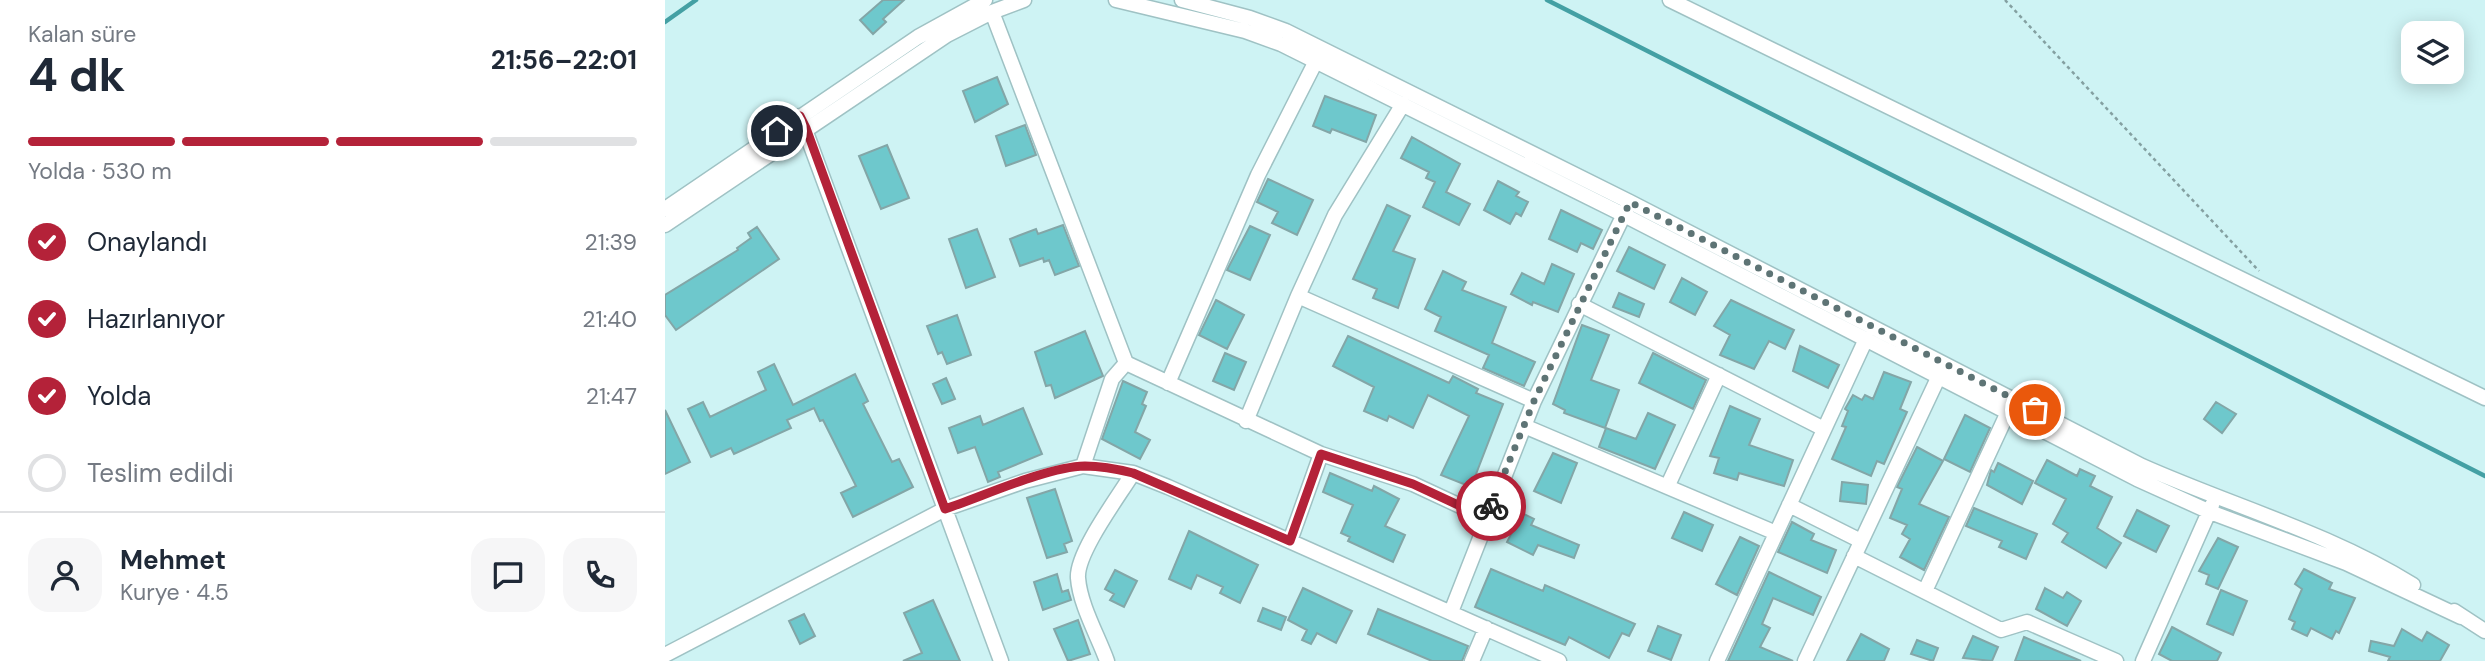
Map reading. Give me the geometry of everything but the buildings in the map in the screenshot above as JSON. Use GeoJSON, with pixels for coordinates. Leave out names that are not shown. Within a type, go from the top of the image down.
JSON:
{"type":"FeatureCollection","features":[{"type":"Feature","properties":{"kind":"street"},"geometry":{"type":"LineString","coordinates":[[665,209],[947,35],[988,6],[1024,0]]}},
{"type":"Feature","properties":{"kind":"street"},"geometry":{"type":"LineString","coordinates":[[1116,0],[1245,31],[1316,61],[1627,209],[2142,466],[2212,505]]}},
{"type":"Feature","properties":{"kind":"street"},"geometry":{"type":"LineString","coordinates":[[1182,0],[1250,18],[1286,31],[2008,412],[2346,563],[2485,631]]}},
{"type":"Feature","properties":{"kind":"street"},"geometry":{"type":"LineString","coordinates":[[1670,0],[2485,398]]}},
{"type":"Feature","properties":{"kind":"street"},"geometry":{"type":"LineString","coordinates":[[988,6],[1126,363],[1321,454],[1413,484],[1486,518]]}},
{"type":"Feature","properties":{"kind":"street"},"geometry":{"type":"LineString","coordinates":[[1168,383],[1252,187],[1316,61]]}},
{"type":"Feature","properties":{"kind":"street"},"geometry":{"type":"LineString","coordinates":[[1246,421],[1335,215],[1403,104]]}},
{"type":"Feature","properties":{"kind":"street"},"geometry":{"type":"LineString","coordinates":[[665,225],[803,122]]}},
{"type":"Feature","properties":{"kind":"street"},"geometry":{"type":"LineString","coordinates":[[803,122],[1000,661]]}},
{"type":"Feature","properties":{"kind":"street"},"geometry":{"type":"LineString","coordinates":[[1451,612],[1534,401],[1627,209]]}},
{"type":"Feature","properties":{"kind":"street"},"geometry":{"type":"LineString","coordinates":[[1298,296],[1534,401]]}},
{"type":"Feature","properties":{"kind":"street"},"geometry":{"type":"LineString","coordinates":[[1579,304],[1824,429]]}},
{"type":"Feature","properties":{"kind":"street"},"geometry":{"type":"LineString","coordinates":[[1717,661],[1866,339]]}},
{"type":"Feature","properties":{"kind":"street"},"geometry":{"type":"LineString","coordinates":[[1083,466],[1112,379],[1126,363]]}},
{"type":"Feature","properties":{"kind":"street"},"geometry":{"type":"LineString","coordinates":[[1668,485],[1719,375]]}},
{"type":"Feature","properties":{"kind":"street"},"geometry":{"type":"LineString","coordinates":[[1805,661],[1939,376]]}},
{"type":"Feature","properties":{"kind":"street"},"geometry":{"type":"LineString","coordinates":[[1925,591],[2008,412]]}},
{"type":"Feature","properties":{"kind":"street"},"geometry":{"type":"LineString","coordinates":[[1524,426],[1776,533]]}},
{"type":"Feature","properties":{"kind":"street"},"geometry":{"type":"LineString","coordinates":[[1290,541],[1321,454]]}},
{"type":"Feature","properties":{"kind":"street"},"geometry":{"type":"LineString","coordinates":[[665,655],[945,509],[1025,481],[1083,466],[1133,473],[1559,661]]}},
{"type":"Feature","properties":{"kind":"street"},"geometry":{"type":"LineString","coordinates":[[1107,661],[1080,587],[1078,572],[1084,555],[1133,473]]}},
{"type":"Feature","properties":{"kind":"street"},"geometry":{"type":"LineString","coordinates":[[1789,505],[1861,541]]}},
{"type":"Feature","properties":{"kind":"street"},"geometry":{"type":"LineString","coordinates":[[2143,661],[2212,505]]}},
{"type":"Feature","properties":{"kind":"street"},"geometry":{"type":"LineString","coordinates":[[1854,556],[2001,629],[2027,622],[2116,661]]}},
{"type":"Feature","properties":{"kind":"street"},"geometry":{"type":"LineString","coordinates":[[1472,661],[1486,628]]}},
{"type":"Feature","properties":{"kind":"path"},"geometry":{"type":"LineString","coordinates":[[2005,0],[2259,271],[2257,288]]}},
{"type":"Feature","properties":{"kind":"waterway"},"geometry":{"type":"LineString","coordinates":[[665,22],[696,0]]}},
{"type":"Feature","properties":{"kind":"waterway"},"geometry":{"type":"LineString","coordinates":[[1547,0],[2485,476]]}},
{"type":"Feature","properties":{"kind":"way so far"},"geometry":{"type":"LineString","coordinates":[[1491,506],[1534,401],[1630,202],[2035,410]]}},
{"type":"Feature","properties":{"kind":"route"},"geometry":{"type":"LineString","coordinates":[[777,131],[800,116],[806,128],[945,509],[1059,471],[1083,466],[1110,468],[1133,473],[1168,487],[1290,541],[1321,454],[1413,484],[1486,518],[1491,506]]}}]}
